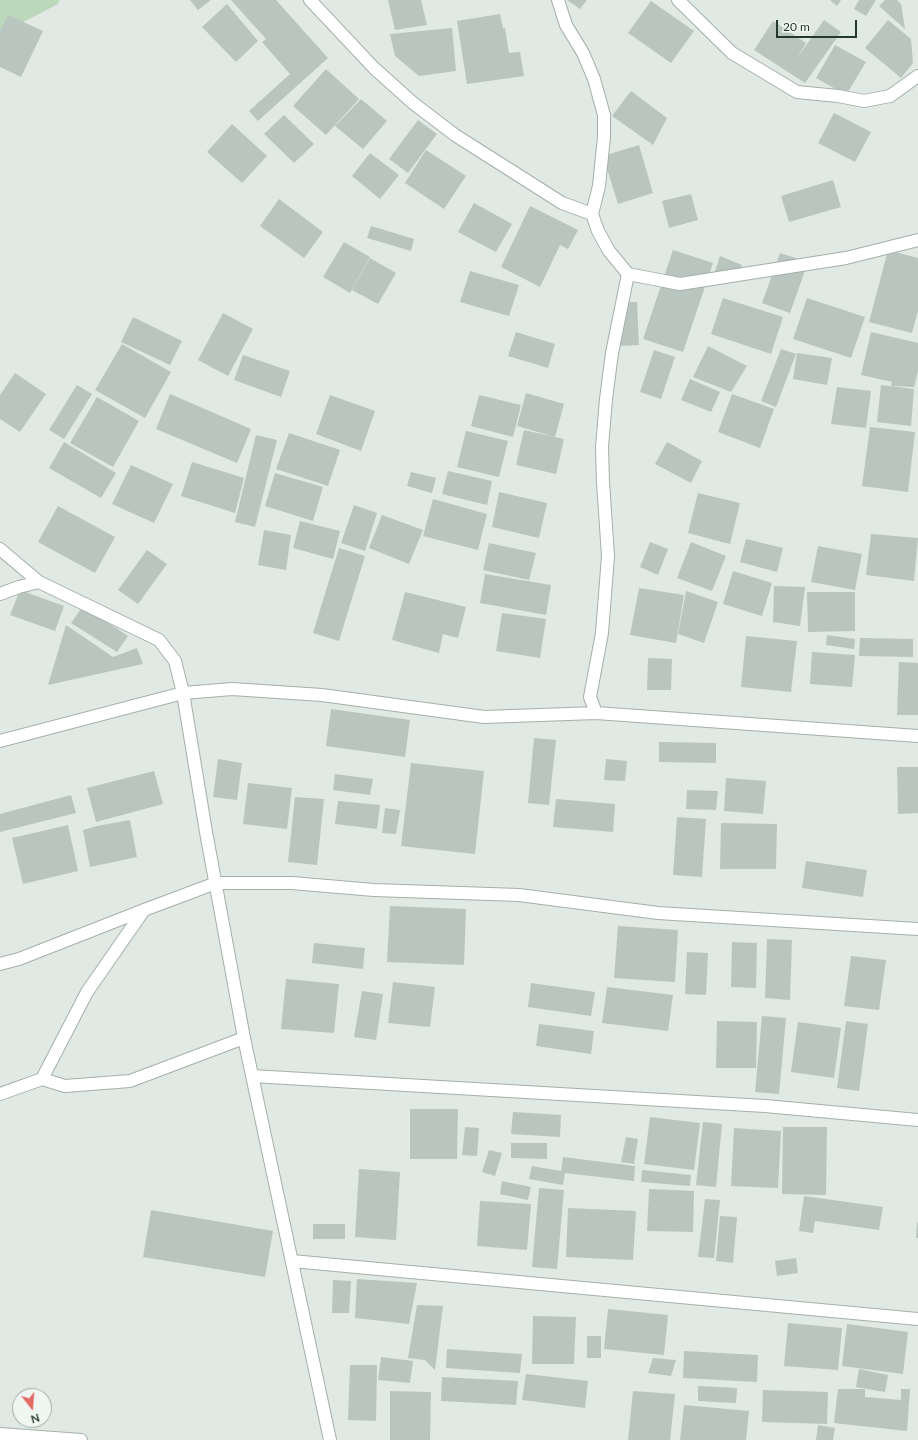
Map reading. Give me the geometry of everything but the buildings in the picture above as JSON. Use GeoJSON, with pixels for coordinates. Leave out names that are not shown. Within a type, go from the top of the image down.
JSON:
{"type":"FeatureCollection","features":[{"type":"Feature","properties":{"kind":"street"},"geometry":{"type":"LineString","coordinates":[[310,0],[374,68],[413,103],[455,135],[562,203],[592,214]]}},
{"type":"Feature","properties":{"kind":"street"},"geometry":{"type":"LineString","coordinates":[[558,0],[566,25],[583,53],[594,79],[604,115],[604,137],[599,186],[592,214],[598,231],[609,251],[628,274],[680,284],[846,258],[918,240]]}},
{"type":"Feature","properties":{"kind":"street"},"geometry":{"type":"LineString","coordinates":[[678,0],[732,53],[797,92],[838,96],[864,102],[890,96],[918,76]]}},
{"type":"Feature","properties":{"kind":"street"},"geometry":{"type":"LineString","coordinates":[[596,713],[590,698],[602,633],[608,556],[602,447],[605,407],[612,353],[628,274]]}},
{"type":"Feature","properties":{"kind":"street"},"geometry":{"type":"LineString","coordinates":[[0,549],[39,582],[160,640],[174,661],[184,693],[206,832],[244,1038],[330,1440]]}},
{"type":"Feature","properties":{"kind":"street"},"geometry":{"type":"LineString","coordinates":[[0,594],[39,582]]}},
{"type":"Feature","properties":{"kind":"street"},"geometry":{"type":"LineString","coordinates":[[0,741],[184,693],[232,689],[322,695],[484,717],[596,713],[918,736]]}},
{"type":"Feature","properties":{"kind":"street"},"geometry":{"type":"LineString","coordinates":[[0,964],[19,959],[216,883],[292,883],[374,890],[519,895],[658,912],[918,929]]}},
{"type":"Feature","properties":{"kind":"street"},"geometry":{"type":"LineString","coordinates":[[42,1079],[87,992],[144,910]]}},
{"type":"Feature","properties":{"kind":"street"},"geometry":{"type":"LineString","coordinates":[[0,1094],[42,1079],[65,1086],[130,1081],[244,1038]]}},
{"type":"Feature","properties":{"kind":"street"},"geometry":{"type":"LineString","coordinates":[[252,1076],[765,1106],[918,1120]]}},
{"type":"Feature","properties":{"kind":"street"},"geometry":{"type":"LineString","coordinates":[[292,1261],[918,1319]]}},
{"type":"Feature","properties":{"kind":"street"},"geometry":{"type":"LineString","coordinates":[[0,1434],[81,1440]]}},
{"type":"Feature","properties":{"kind":"green space"},"geometry":{"type":"Polygon","coordinates":[[[0,0],[59,0],[58,4],[0,34],[0,0]]]}}]}
